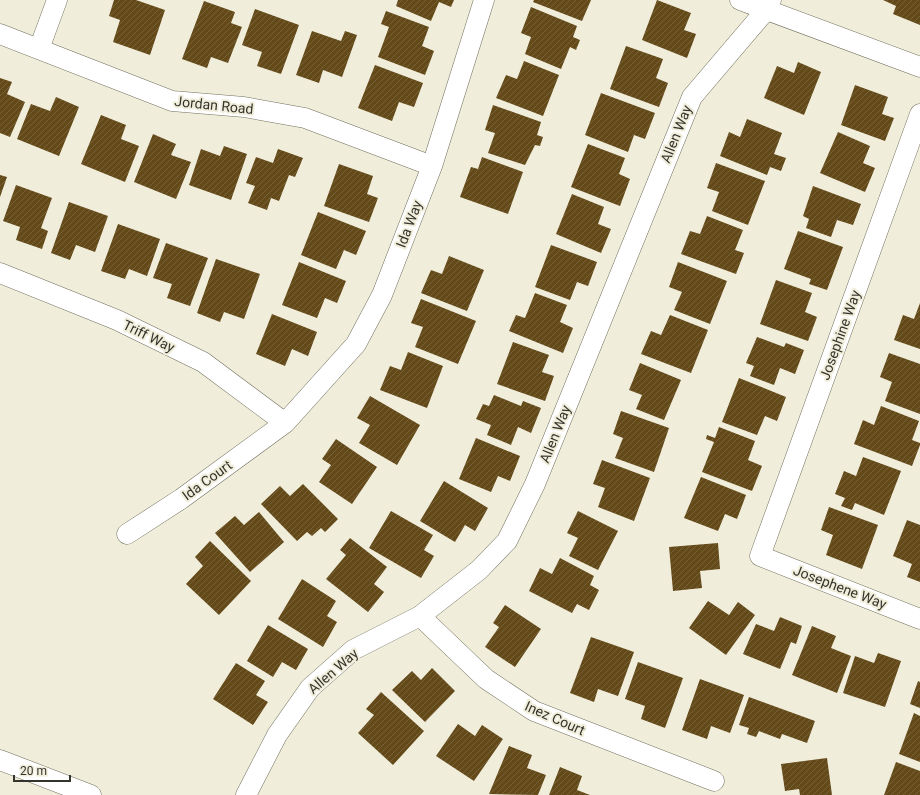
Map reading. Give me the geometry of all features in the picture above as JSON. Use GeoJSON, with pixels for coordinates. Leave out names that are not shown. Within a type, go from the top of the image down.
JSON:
{"type":"FeatureCollection","features":[{"type":"Feature","properties":{"kind":"street"},"geometry":{"type":"LineString","coordinates":[[39,49],[57,0]]}},
{"type":"Feature","properties":{"kind":"street","name":"Ida Way"},"geometry":{"type":"LineString","coordinates":[[285,423],[356,344],[382,296],[432,166],[484,0]]}},
{"type":"Feature","properties":{"kind":"street"},"geometry":{"type":"LineString","coordinates":[[740,0],[769,5],[920,67]]}},
{"type":"Feature","properties":{"kind":"street","name":"Allen Way"},"geometry":{"type":"LineString","coordinates":[[246,795],[277,735],[310,688],[353,650],[420,616],[479,570],[507,541],[535,484],[692,97],[769,5]]}},
{"type":"Feature","properties":{"kind":"street","name":"Jordan Road"},"geometry":{"type":"LineString","coordinates":[[0,34],[172,101],[244,107],[305,118],[432,166]]}},
{"type":"Feature","properties":{"kind":"street","name":"Josephine Way"},"geometry":{"type":"LineString","coordinates":[[760,556],[920,114]]}},
{"type":"Feature","properties":{"kind":"street","name":"Triff Way"},"geometry":{"type":"LineString","coordinates":[[0,273],[117,320],[203,362],[285,423]]}},
{"type":"Feature","properties":{"kind":"street","name":"Ida Court"},"geometry":{"type":"LineString","coordinates":[[127,534],[181,499],[285,423]]}},
{"type":"Feature","properties":{"kind":"street","name":"Josephene Way"},"geometry":{"type":"LineString","coordinates":[[760,556],[920,619]]}},
{"type":"Feature","properties":{"kind":"street","name":"Inez Court"},"geometry":{"type":"LineString","coordinates":[[420,616],[486,679],[534,711],[714,781]]}},
{"type":"Feature","properties":{"kind":"street"},"geometry":{"type":"LineString","coordinates":[[0,760],[91,795]]}},
{"type":"Feature","properties":{"kind":"building"},"geometry":{"type":"Polygon","coordinates":[[[114,0],[136,0],[165,10],[150,55],[113,42],[120,20],[109,16],[114,0]]]}},
{"type":"Feature","properties":{"kind":"building"},"geometry":{"type":"Polygon","coordinates":[[[398,0],[454,0],[451,7],[439,2],[431,21],[396,6],[398,0]]]}},
{"type":"Feature","properties":{"kind":"building"},"geometry":{"type":"Polygon","coordinates":[[[534,0],[591,0],[582,21],[533,2],[534,0]]]}},
{"type":"Feature","properties":{"kind":"building"},"geometry":{"type":"Polygon","coordinates":[[[657,0],[691,13],[684,30],[696,34],[687,58],[642,40],[657,0]]]}},
{"type":"Feature","properties":{"kind":"building"},"geometry":{"type":"Polygon","coordinates":[[[883,0],[920,0],[920,25],[893,14],[896,6],[883,0]]]}},
{"type":"Feature","properties":{"kind":"building"},"geometry":{"type":"Polygon","coordinates":[[[204,1],[235,12],[231,23],[242,27],[228,63],[211,57],[207,68],[182,59],[204,1]]]}},
{"type":"Feature","properties":{"kind":"building"},"geometry":{"type":"Polygon","coordinates":[[[531,7],[577,26],[573,37],[580,40],[576,50],[570,47],[561,69],[525,54],[531,37],[521,33],[531,7]]]}},
{"type":"Feature","properties":{"kind":"building"},"geometry":{"type":"Polygon","coordinates":[[[255,9],[299,25],[281,74],[257,66],[262,52],[242,45],[255,9]]]}},
{"type":"Feature","properties":{"kind":"building"},"geometry":{"type":"Polygon","coordinates":[[[386,11],[429,27],[422,46],[434,51],[425,75],[378,57],[389,27],[381,24],[386,11]]]}},
{"type":"Feature","properties":{"kind":"building"},"geometry":{"type":"Polygon","coordinates":[[[312,31],[341,41],[345,31],[357,35],[342,77],[323,70],[319,83],[296,75],[312,31]]]}},
{"type":"Feature","properties":{"kind":"building"},"geometry":{"type":"Polygon","coordinates":[[[626,46],[663,59],[656,78],[668,83],[659,107],[610,89],[626,46]]]}},
{"type":"Feature","properties":{"kind":"building"},"geometry":{"type":"Polygon","coordinates":[[[524,61],[559,75],[543,116],[496,98],[506,75],[517,79],[524,61]]]}},
{"type":"Feature","properties":{"kind":"building"},"geometry":{"type":"Polygon","coordinates":[[[798,62],[821,72],[804,115],[764,98],[777,66],[794,73],[798,62]]]}},
{"type":"Feature","properties":{"kind":"building"},"geometry":{"type":"Polygon","coordinates":[[[375,65],[423,83],[414,107],[399,102],[392,121],[358,108],[375,65]]]}},
{"type":"Feature","properties":{"kind":"building"},"geometry":{"type":"Polygon","coordinates":[[[0,78],[12,82],[7,94],[25,102],[10,137],[0,133],[0,78]]]}},
{"type":"Feature","properties":{"kind":"building"},"geometry":{"type":"Polygon","coordinates":[[[855,85],[888,97],[882,114],[894,118],[885,141],[841,125],[855,85]]]}},
{"type":"Feature","properties":{"kind":"building"},"geometry":{"type":"Polygon","coordinates":[[[601,93],[655,113],[645,139],[634,135],[628,152],[585,135],[601,93]]]}},
{"type":"Feature","properties":{"kind":"building"},"geometry":{"type":"Polygon","coordinates":[[[56,97],[79,107],[59,156],[17,139],[31,104],[50,111],[56,97]]]}},
{"type":"Feature","properties":{"kind":"building"},"geometry":{"type":"Polygon","coordinates":[[[493,105],[541,122],[537,135],[543,137],[540,146],[535,145],[525,165],[488,153],[495,133],[485,130],[493,105]]]}},
{"type":"Feature","properties":{"kind":"building"},"geometry":{"type":"Polygon","coordinates":[[[101,115],[126,125],[121,139],[139,146],[125,182],[81,164],[101,115]]]}},
{"type":"Feature","properties":{"kind":"building"},"geometry":{"type":"Polygon","coordinates":[[[747,119],[782,133],[774,154],[786,158],[781,171],[770,167],[767,175],[720,156],[729,132],[740,137],[747,119]]]}},
{"type":"Feature","properties":{"kind":"building"},"geometry":{"type":"Polygon","coordinates":[[[838,132],[870,146],[863,163],[875,168],[865,192],[820,173],[838,132]]]}},
{"type":"Feature","properties":{"kind":"building"},"geometry":{"type":"Polygon","coordinates":[[[153,134],[176,144],[171,155],[191,162],[176,199],[134,182],[153,134]]]}},
{"type":"Feature","properties":{"kind":"building"},"geometry":{"type":"Polygon","coordinates":[[[588,144],[625,158],[619,174],[630,179],[620,206],[571,187],[588,144]]]}},
{"type":"Feature","properties":{"kind":"building"},"geometry":{"type":"Polygon","coordinates":[[[224,146],[247,154],[231,200],[189,185],[201,149],[220,156],[224,146]]]}},
{"type":"Feature","properties":{"kind":"building"},"geometry":{"type":"Polygon","coordinates":[[[278,149],[303,158],[295,177],[289,175],[279,201],[271,198],[267,210],[248,203],[255,186],[246,183],[256,157],[273,163],[278,149]]]}},
{"type":"Feature","properties":{"kind":"building"},"geometry":{"type":"Polygon","coordinates":[[[482,157],[523,172],[508,214],[460,197],[471,167],[478,169],[482,157]]]}},
{"type":"Feature","properties":{"kind":"building"},"geometry":{"type":"Polygon","coordinates":[[[716,163],[765,181],[748,225],[712,211],[719,192],[707,188],[716,163]]]}},
{"type":"Feature","properties":{"kind":"building"},"geometry":{"type":"Polygon","coordinates":[[[339,164],[373,176],[367,194],[378,198],[369,222],[324,206],[339,164]]]}},
{"type":"Feature","properties":{"kind":"building"},"geometry":{"type":"Polygon","coordinates":[[[0,175],[7,177],[0,197],[0,175]]]}},
{"type":"Feature","properties":{"kind":"building"},"geometry":{"type":"Polygon","coordinates":[[[16,185],[52,198],[41,228],[48,231],[42,249],[16,240],[20,227],[3,221],[16,185]]]}},
{"type":"Feature","properties":{"kind":"building"},"geometry":{"type":"Polygon","coordinates":[[[813,186],[861,204],[853,225],[837,220],[831,237],[806,228],[809,219],[803,216],[813,186]]]}},
{"type":"Feature","properties":{"kind":"building"},"geometry":{"type":"Polygon","coordinates":[[[572,194],[604,207],[598,224],[611,229],[601,253],[556,234],[572,194]]]}},
{"type":"Feature","properties":{"kind":"building"},"geometry":{"type":"Polygon","coordinates":[[[69,202],[108,216],[95,252],[76,245],[70,260],[51,253],[69,202]]]}},
{"type":"Feature","properties":{"kind":"building"},"geometry":{"type":"Polygon","coordinates":[[[318,212],[366,231],[356,255],[344,250],[336,269],[301,255],[318,212]]]}},
{"type":"Feature","properties":{"kind":"building"},"geometry":{"type":"Polygon","coordinates":[[[707,216],[743,230],[735,250],[744,253],[736,274],[681,254],[690,231],[700,234],[707,216]]]}},
{"type":"Feature","properties":{"kind":"building"},"geometry":{"type":"Polygon","coordinates":[[[118,224],[160,239],[147,276],[129,269],[125,279],[101,271],[118,224]]]}},
{"type":"Feature","properties":{"kind":"building"},"geometry":{"type":"Polygon","coordinates":[[[798,231],[843,247],[827,290],[809,284],[811,279],[784,269],[798,231]]]}},
{"type":"Feature","properties":{"kind":"building"},"geometry":{"type":"Polygon","coordinates":[[[166,243],[208,258],[190,306],[167,298],[172,284],[153,278],[166,243]]]}},
{"type":"Feature","properties":{"kind":"building"},"geometry":{"type":"Polygon","coordinates":[[[551,245],[597,262],[588,286],[577,282],[570,300],[535,287],[551,245]]]}},
{"type":"Feature","properties":{"kind":"building"},"geometry":{"type":"Polygon","coordinates":[[[449,256],[484,270],[467,311],[421,293],[431,270],[442,274],[449,256]]]}},
{"type":"Feature","properties":{"kind":"building"},"geometry":{"type":"Polygon","coordinates":[[[216,259],[260,274],[244,319],[224,312],[220,322],[197,313],[216,259]]]}},
{"type":"Feature","properties":{"kind":"building"},"geometry":{"type":"Polygon","coordinates":[[[299,262],[346,281],[337,303],[325,298],[317,318],[282,305],[299,262]]]}},
{"type":"Feature","properties":{"kind":"building"},"geometry":{"type":"Polygon","coordinates":[[[678,262],[727,281],[710,324],[674,310],[682,292],[669,287],[678,262]]]}},
{"type":"Feature","properties":{"kind":"building"},"geometry":{"type":"Polygon","coordinates":[[[776,280],[812,293],[805,312],[817,317],[808,341],[760,324],[776,280]]]}},
{"type":"Feature","properties":{"kind":"building"},"geometry":{"type":"Polygon","coordinates":[[[535,293],[567,305],[560,322],[573,328],[563,353],[509,331],[516,315],[525,318],[535,293]]]}},
{"type":"Feature","properties":{"kind":"building"},"geometry":{"type":"Polygon","coordinates":[[[421,299],[476,321],[458,364],[415,347],[423,327],[411,323],[421,299]]]}},
{"type":"Feature","properties":{"kind":"building"},"geometry":{"type":"Polygon","coordinates":[[[920,303],[920,349],[894,340],[903,315],[914,319],[920,303]]]}},
{"type":"Feature","properties":{"kind":"building"},"geometry":{"type":"Polygon","coordinates":[[[272,314],[317,332],[308,356],[292,349],[285,366],[256,354],[272,314]]]}},
{"type":"Feature","properties":{"kind":"building"},"geometry":{"type":"Polygon","coordinates":[[[670,315],[708,330],[691,373],[641,354],[651,331],[661,335],[670,315]]]}},
{"type":"Feature","properties":{"kind":"building"},"geometry":{"type":"Polygon","coordinates":[[[757,337],[784,347],[786,343],[804,350],[795,374],[780,368],[774,385],[750,376],[754,366],[746,363],[757,337]]]}},
{"type":"Feature","properties":{"kind":"building"},"geometry":{"type":"Polygon","coordinates":[[[513,342],[549,355],[542,372],[554,376],[545,401],[497,384],[513,342]]]}},
{"type":"Feature","properties":{"kind":"building"},"geometry":{"type":"Polygon","coordinates":[[[408,352],[443,366],[427,408],[380,390],[390,366],[401,370],[408,352]]]}},
{"type":"Feature","properties":{"kind":"building"},"geometry":{"type":"Polygon","coordinates":[[[889,353],[920,364],[920,414],[885,401],[892,382],[880,377],[889,353]]]}},
{"type":"Feature","properties":{"kind":"building"},"geometry":{"type":"Polygon","coordinates":[[[640,363],[681,380],[664,420],[636,409],[642,395],[629,390],[640,363]]]}},
{"type":"Feature","properties":{"kind":"building"},"geometry":{"type":"Polygon","coordinates":[[[739,378],[786,397],[777,421],[765,416],[757,435],[722,422],[739,378]]]}},
{"type":"Feature","properties":{"kind":"building"},"geometry":{"type":"Polygon","coordinates":[[[494,395],[521,406],[523,401],[541,408],[531,433],[518,427],[511,445],[487,435],[491,425],[476,419],[483,404],[489,406],[494,395]]]}},
{"type":"Feature","properties":{"kind":"building"},"geometry":{"type":"Polygon","coordinates":[[[370,396],[420,425],[397,465],[359,443],[370,425],[357,418],[370,396]]]}},
{"type":"Feature","properties":{"kind":"building"},"geometry":{"type":"Polygon","coordinates":[[[881,406],[919,421],[912,440],[920,443],[920,445],[912,466],[854,444],[863,420],[874,425],[881,406]]]}},
{"type":"Feature","properties":{"kind":"building"},"geometry":{"type":"Polygon","coordinates":[[[621,411],[669,428],[654,472],[615,458],[623,438],[613,434],[621,411]]]}},
{"type":"Feature","properties":{"kind":"building"},"geometry":{"type":"Polygon","coordinates":[[[719,427],[755,441],[748,460],[762,466],[752,491],[702,472],[714,442],[706,439],[707,435],[715,438],[719,427]]]}},
{"type":"Feature","properties":{"kind":"building"},"geometry":{"type":"Polygon","coordinates":[[[476,438],[520,456],[510,481],[498,476],[491,492],[459,479],[476,438]]]}},
{"type":"Feature","properties":{"kind":"building"},"geometry":{"type":"Polygon","coordinates":[[[336,439],[377,467],[352,504],[319,482],[331,465],[322,459],[336,439]]]}},
{"type":"Feature","properties":{"kind":"building"},"geometry":{"type":"Polygon","coordinates":[[[863,457],[901,471],[884,515],[855,503],[852,510],[841,506],[845,498],[835,494],[844,471],[856,476],[863,457]]]}},
{"type":"Feature","properties":{"kind":"building"},"geometry":{"type":"Polygon","coordinates":[[[602,460],[650,478],[634,521],[598,507],[605,488],[593,484],[602,460]]]}},
{"type":"Feature","properties":{"kind":"building"},"geometry":{"type":"Polygon","coordinates":[[[701,477],[746,495],[737,519],[725,514],[718,531],[684,518],[701,477]]]}},
{"type":"Feature","properties":{"kind":"building"},"geometry":{"type":"Polygon","coordinates":[[[444,481],[488,508],[475,531],[465,525],[455,542],[420,521],[444,481]]]}},
{"type":"Feature","properties":{"kind":"building"},"geometry":{"type":"Polygon","coordinates":[[[303,484],[338,519],[325,532],[321,528],[312,536],[307,532],[297,541],[261,504],[280,486],[290,496],[303,484]]]}},
{"type":"Feature","properties":{"kind":"building"},"geometry":{"type":"Polygon","coordinates":[[[829,507],[878,525],[862,569],[826,555],[833,535],[821,530],[829,507]]]}},
{"type":"Feature","properties":{"kind":"building"},"geometry":{"type":"Polygon","coordinates":[[[391,511],[433,535],[424,550],[434,556],[421,578],[369,548],[391,511]]]}},
{"type":"Feature","properties":{"kind":"building"},"geometry":{"type":"Polygon","coordinates":[[[578,511],[618,531],[598,570],[569,556],[578,538],[567,533],[578,511]]]}},
{"type":"Feature","properties":{"kind":"building"},"geometry":{"type":"Polygon","coordinates":[[[259,512],[284,542],[250,572],[215,533],[235,516],[244,525],[259,512]]]}},
{"type":"Feature","properties":{"kind":"building"},"geometry":{"type":"Polygon","coordinates":[[[907,520],[920,525],[920,582],[907,577],[912,564],[893,556],[907,520]]]}},
{"type":"Feature","properties":{"kind":"building"},"geometry":{"type":"Polygon","coordinates":[[[350,538],[387,567],[374,584],[384,592],[368,612],[326,579],[346,555],[340,550],[350,538]]]}},
{"type":"Feature","properties":{"kind":"building"},"geometry":{"type":"Polygon","coordinates":[[[210,541],[251,581],[219,615],[186,584],[203,566],[195,557],[210,541]]]}},
{"type":"Feature","properties":{"kind":"building"},"geometry":{"type":"Polygon","coordinates":[[[718,543],[720,569],[700,571],[702,588],[673,591],[669,547],[718,543]]]}},
{"type":"Feature","properties":{"kind":"building"},"geometry":{"type":"Polygon","coordinates":[[[560,558],[594,576],[590,585],[599,590],[589,610],[577,604],[572,613],[529,591],[540,568],[552,574],[560,558]]]}},
{"type":"Feature","properties":{"kind":"building"},"geometry":{"type":"Polygon","coordinates":[[[302,579],[336,601],[327,616],[337,622],[323,647],[278,619],[302,579]]]}},
{"type":"Feature","properties":{"kind":"building"},"geometry":{"type":"Polygon","coordinates":[[[708,601],[729,615],[738,602],[755,615],[726,655],[689,628],[708,601]]]}},
{"type":"Feature","properties":{"kind":"building"},"geometry":{"type":"Polygon","coordinates":[[[505,605],[541,629],[515,667],[485,647],[499,627],[493,623],[505,605]]]}},
{"type":"Feature","properties":{"kind":"building"},"geometry":{"type":"Polygon","coordinates":[[[780,617],[802,626],[796,644],[791,642],[780,669],[743,654],[756,624],[774,631],[780,617]]]}},
{"type":"Feature","properties":{"kind":"building"},"geometry":{"type":"Polygon","coordinates":[[[268,625],[308,649],[296,670],[282,662],[273,677],[247,661],[268,625]]]}},
{"type":"Feature","properties":{"kind":"building"},"geometry":{"type":"Polygon","coordinates":[[[812,626],[836,636],[831,648],[851,656],[837,693],[792,675],[812,626]]]}},
{"type":"Feature","properties":{"kind":"building"},"geometry":{"type":"Polygon","coordinates":[[[591,637],[634,652],[618,696],[598,689],[594,702],[570,693],[591,637]]]}},
{"type":"Feature","properties":{"kind":"building"},"geometry":{"type":"Polygon","coordinates":[[[878,653],[901,661],[885,707],[843,693],[855,656],[874,663],[878,653]]]}},
{"type":"Feature","properties":{"kind":"building"},"geometry":{"type":"Polygon","coordinates":[[[638,662],[683,678],[665,728],[641,719],[645,706],[625,699],[638,662]]]}},
{"type":"Feature","properties":{"kind":"building"},"geometry":{"type":"Polygon","coordinates":[[[236,663],[265,681],[256,695],[268,702],[253,725],[213,699],[236,663]]]}},
{"type":"Feature","properties":{"kind":"building"},"geometry":{"type":"Polygon","coordinates":[[[432,668],[455,691],[425,722],[392,690],[412,671],[421,680],[432,668]]]}},
{"type":"Feature","properties":{"kind":"building"},"geometry":{"type":"Polygon","coordinates":[[[700,679],[744,695],[730,733],[711,726],[707,739],[682,730],[700,679]]]}},
{"type":"Feature","properties":{"kind":"building"},"geometry":{"type":"Polygon","coordinates":[[[918,681],[920,682],[920,708],[910,704],[918,681]]]}},
{"type":"Feature","properties":{"kind":"building"},"geometry":{"type":"Polygon","coordinates":[[[381,692],[424,731],[393,765],[358,733],[374,715],[366,709],[381,692]]]}},
{"type":"Feature","properties":{"kind":"building"},"geometry":{"type":"Polygon","coordinates":[[[749,697],[815,721],[807,743],[782,734],[780,739],[759,731],[756,737],[747,734],[749,728],[739,725],[749,697]]]}},
{"type":"Feature","properties":{"kind":"building"},"geometry":{"type":"Polygon","coordinates":[[[914,713],[920,716],[920,762],[899,754],[914,713]]]}},
{"type":"Feature","properties":{"kind":"building"},"geometry":{"type":"Polygon","coordinates":[[[458,724],[475,736],[482,725],[503,739],[474,781],[436,756],[458,724]]]}},
{"type":"Feature","properties":{"kind":"building"},"geometry":{"type":"Polygon","coordinates":[[[509,746],[532,755],[527,768],[546,775],[538,795],[489,794],[509,746]]]}},
{"type":"Feature","properties":{"kind":"building"},"geometry":{"type":"Polygon","coordinates":[[[827,758],[832,795],[800,795],[799,789],[785,791],[781,764],[827,758]]]}},
{"type":"Feature","properties":{"kind":"building"},"geometry":{"type":"Polygon","coordinates":[[[896,762],[920,771],[920,795],[884,795],[896,762]]]}},
{"type":"Feature","properties":{"kind":"building"},"geometry":{"type":"Polygon","coordinates":[[[560,767],[582,776],[577,790],[590,795],[549,795],[560,767]]]}}]}
